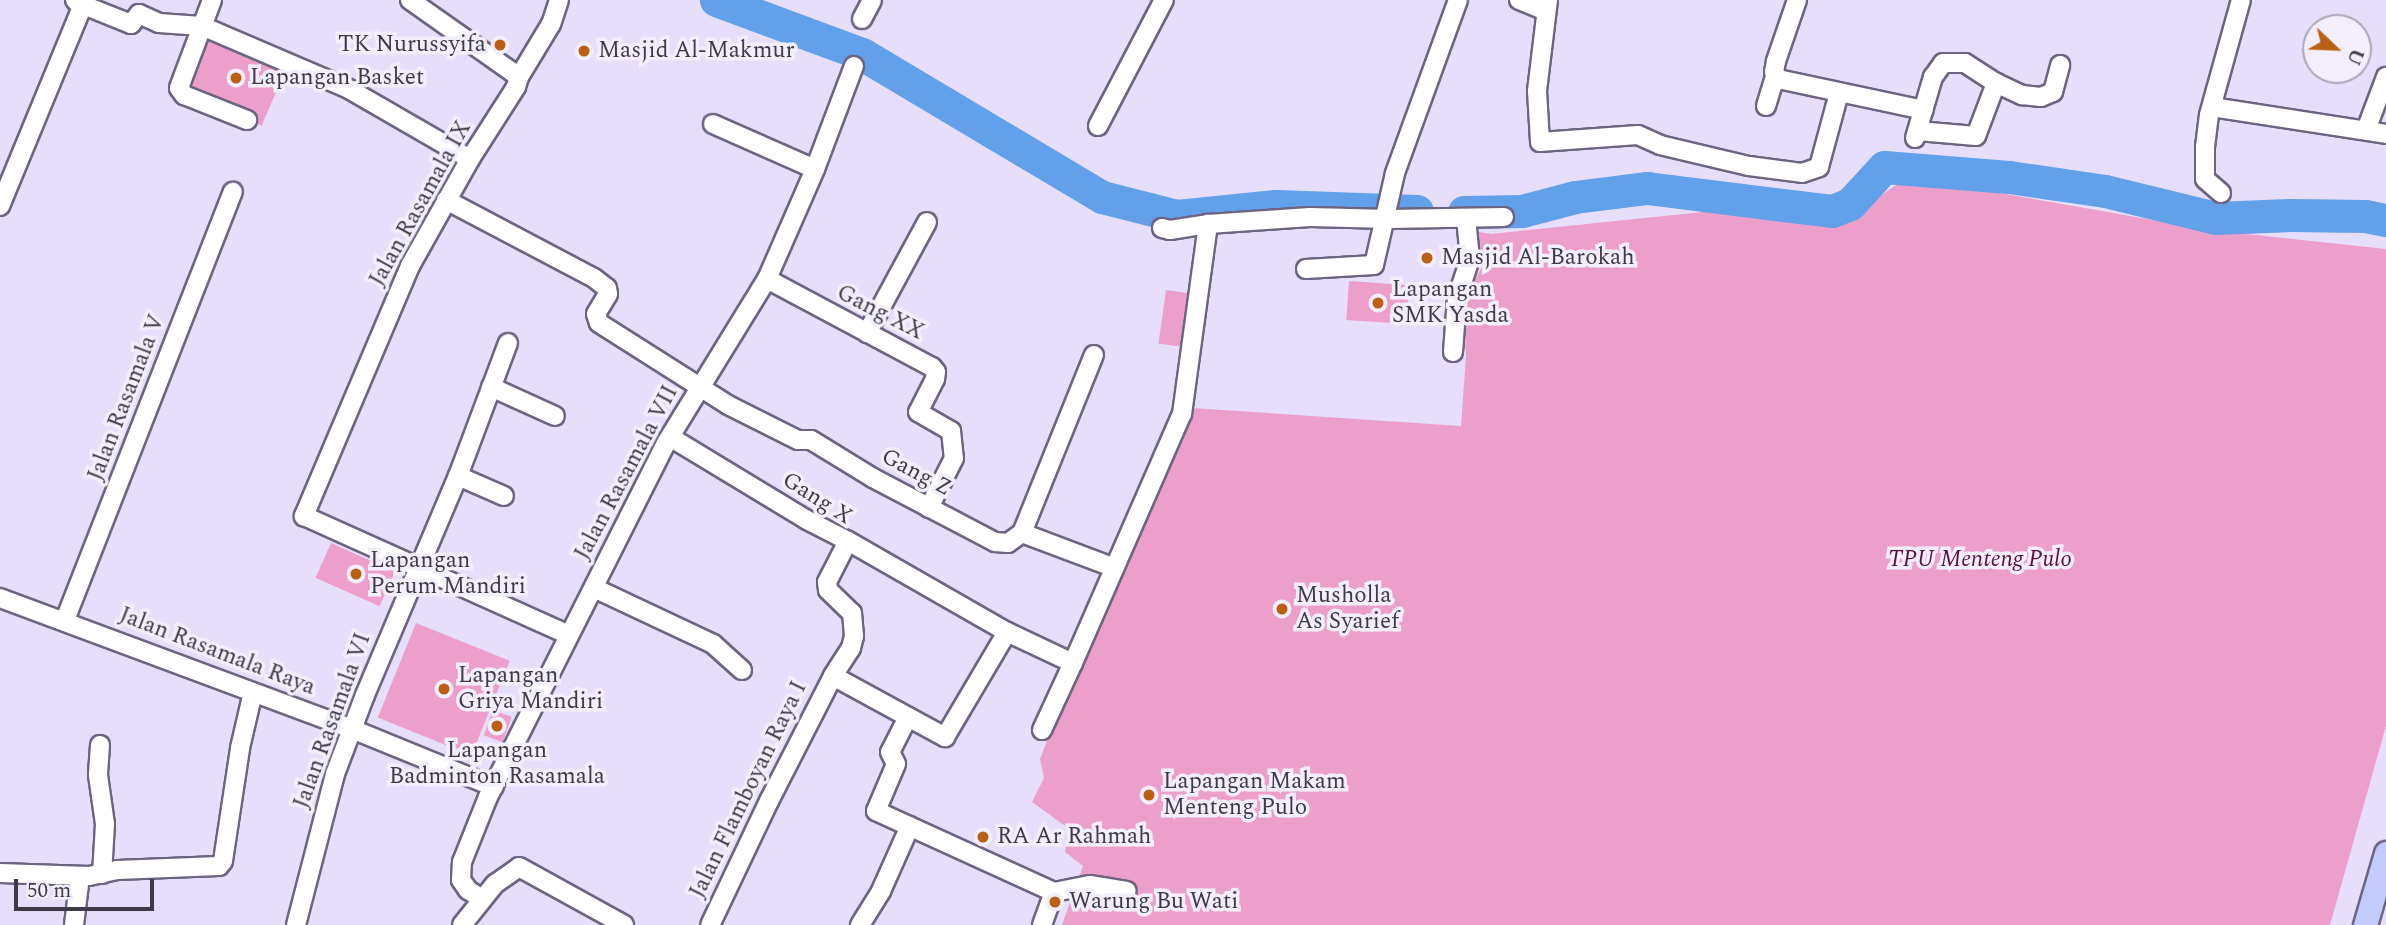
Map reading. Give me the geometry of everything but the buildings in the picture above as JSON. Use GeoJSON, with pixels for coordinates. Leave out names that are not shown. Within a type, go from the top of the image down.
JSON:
{"type":"FeatureCollection","features":[{"type":"Feature","properties":{"kind":"main road"},"geometry":{"type":"LineString","coordinates":[[2365,925],[2386,852]]}},
{"type":"Feature","properties":{"kind":"street"},"geometry":{"type":"LineString","coordinates":[[212,0],[180,83],[181,92],[247,120]]}},
{"type":"Feature","properties":{"kind":"street"},"geometry":{"type":"LineString","coordinates":[[410,0],[519,77]]}},
{"type":"Feature","properties":{"kind":"street","name":"Jalan Rasamala IX"},"geometry":{"type":"LineString","coordinates":[[418,566],[304,516],[410,266],[470,159],[516,87],[519,77],[551,24],[559,0]]}},
{"type":"Feature","properties":{"kind":"street"},"geometry":{"type":"LineString","coordinates":[[862,19],[872,0]]}},
{"type":"Feature","properties":{"kind":"street"},"geometry":{"type":"LineString","coordinates":[[1098,126],[1164,0]]}},
{"type":"Feature","properties":{"kind":"street"},"geometry":{"type":"LineString","coordinates":[[1306,269],[1374,265],[1389,196],[1458,0]]}},
{"type":"Feature","properties":{"kind":"street"},"geometry":{"type":"LineString","coordinates":[[1519,0],[1546,5],[1537,91],[1540,142],[1638,135],[1660,145],[1802,173],[1819,167],[1839,93]]}},
{"type":"Feature","properties":{"kind":"street"},"geometry":{"type":"LineString","coordinates":[[1766,106],[1782,38],[1797,0]]}},
{"type":"Feature","properties":{"kind":"street"},"geometry":{"type":"LineString","coordinates":[[2221,193],[2205,180],[2203,174],[2212,107],[2241,0]]}},
{"type":"Feature","properties":{"kind":"street"},"geometry":{"type":"LineString","coordinates":[[0,206],[78,2],[131,24],[139,14],[159,23],[202,26],[346,88],[470,159]]}},
{"type":"Feature","properties":{"kind":"street"},"geometry":{"type":"LineString","coordinates":[[1996,83],[1976,136],[1968,138],[1917,134],[1936,71],[1947,61],[1965,63],[1996,83],[2022,95],[2047,97],[2056,83],[2060,65]]}},
{"type":"Feature","properties":{"kind":"street","name":"Jalan Rasamala VII"},"geometry":{"type":"LineString","coordinates":[[482,899],[468,890],[461,880],[462,862],[494,786],[670,437],[767,279],[854,66]]}},
{"type":"Feature","properties":{"kind":"street"},"geometry":{"type":"LineString","coordinates":[[1775,76],[1781,81],[1924,110]]}},
{"type":"Feature","properties":{"kind":"street"},"geometry":{"type":"LineString","coordinates":[[2366,130],[2386,77]]}},
{"type":"Feature","properties":{"kind":"street"},"geometry":{"type":"LineString","coordinates":[[2212,107],[2386,134]]}},
{"type":"Feature","properties":{"kind":"street"},"geometry":{"type":"LineString","coordinates":[[713,124],[814,169]]}},
{"type":"Feature","properties":{"kind":"street","name":"Jalan Rasamala V"},"geometry":{"type":"LineString","coordinates":[[65,620],[233,192]]}},
{"type":"Feature","properties":{"kind":"street"},"geometry":{"type":"LineString","coordinates":[[446,200],[594,278],[607,288],[608,294],[596,314],[599,323],[699,388]]}},
{"type":"Feature","properties":{"kind":"street"},"geometry":{"type":"LineString","coordinates":[[1162,228],[1170,230],[1208,224],[1310,217],[1504,216]]}},
{"type":"Feature","properties":{"kind":"street"},"geometry":{"type":"LineString","coordinates":[[1454,352],[1457,298],[1470,259],[1466,218]]}},
{"type":"Feature","properties":{"kind":"street"},"geometry":{"type":"LineString","coordinates":[[867,333],[909,260],[927,222]]}},
{"type":"Feature","properties":{"kind":"street"},"geometry":{"type":"LineString","coordinates":[[1042,730],[1182,414],[1208,224]]}},
{"type":"Feature","properties":{"kind":"street","name":"Gang XX"},"geometry":{"type":"LineString","coordinates":[[767,279],[932,367],[936,372],[918,412],[951,431],[954,458],[929,508]]}},
{"type":"Feature","properties":{"kind":"street","name":"Jalan Rasamala VI"},"geometry":{"type":"LineString","coordinates":[[296,925],[335,774],[418,566],[458,476],[508,343]]}},
{"type":"Feature","properties":{"kind":"street"},"geometry":{"type":"LineString","coordinates":[[1094,355],[1022,533],[1115,568]]}},
{"type":"Feature","properties":{"kind":"street"},"geometry":{"type":"LineString","coordinates":[[491,387],[555,416]]}},
{"type":"Feature","properties":{"kind":"street","name":"Gang Z"},"geometry":{"type":"LineString","coordinates":[[699,388],[798,440],[811,440],[929,508],[1000,544],[1014,541],[1022,533]]}},
{"type":"Feature","properties":{"kind":"street","name":"Gang X"},"geometry":{"type":"LineString","coordinates":[[670,437],[807,520],[848,541],[827,582],[828,590],[851,611],[854,636],[851,648],[833,676]]}},
{"type":"Feature","properties":{"kind":"street"},"geometry":{"type":"LineString","coordinates":[[458,476],[504,495]]}},
{"type":"Feature","properties":{"kind":"street"},"geometry":{"type":"LineString","coordinates":[[848,541],[1007,632],[1073,663]]}},
{"type":"Feature","properties":{"kind":"street"},"geometry":{"type":"LineString","coordinates":[[418,566],[569,635]]}},
{"type":"Feature","properties":{"kind":"street"},"geometry":{"type":"LineString","coordinates":[[594,588],[713,644],[741,670]]}},
{"type":"Feature","properties":{"kind":"street","name":"Jalan Rasamala Raya"},"geometry":{"type":"LineString","coordinates":[[0,598],[352,729],[494,786]]}},
{"type":"Feature","properties":{"kind":"street"},"geometry":{"type":"LineString","coordinates":[[833,676],[945,737],[1007,632]]}},
{"type":"Feature","properties":{"kind":"street","name":"Jalan Flamboyan Raya I"},"geometry":{"type":"LineString","coordinates":[[710,925],[833,676]]}},
{"type":"Feature","properties":{"kind":"street"},"geometry":{"type":"LineString","coordinates":[[0,873],[80,876],[117,870],[207,868],[222,864],[240,748],[253,692]]}},
{"type":"Feature","properties":{"kind":"street"},"geometry":{"type":"LineString","coordinates":[[908,717],[890,752],[896,764],[876,811],[1054,892],[1090,885],[1127,891]]}},
{"type":"Feature","properties":{"kind":"street"},"geometry":{"type":"LineString","coordinates":[[100,745],[98,775],[105,824],[102,874]]}},
{"type":"Feature","properties":{"kind":"street"},"geometry":{"type":"LineString","coordinates":[[860,925],[881,891],[910,826]]}},
{"type":"Feature","properties":{"kind":"street"},"geometry":{"type":"LineString","coordinates":[[463,925],[482,899],[511,870],[519,867],[624,925]]}},
{"type":"Feature","properties":{"kind":"street"},"geometry":{"type":"LineString","coordinates":[[74,925],[80,876]]}},
{"type":"Feature","properties":{"kind":"street"},"geometry":{"type":"LineString","coordinates":[[1042,925],[1054,892]]}},
{"type":"Feature","properties":{"kind":"green space","name":"Lapangan Basket"},"geometry":{"type":"Polygon","coordinates":[[[210,30],[288,63],[262,126],[183,93],[210,30]]]}},
{"type":"Feature","properties":{"kind":"green space","name":"TPU Menteng Pulo"},"geometry":{"type":"Polygon","coordinates":[[[1908,177],[2210,230],[2386,249],[2386,726],[2330,925],[1062,925],[1083,866],[1065,852],[1068,828],[1032,802],[1044,778],[1040,759],[1115,568],[1192,408],[1461,426],[1466,356],[1463,303],[1483,265],[1473,231],[1491,234],[1731,209],[1840,223],[1908,177]]]}},
{"type":"Feature","properties":{"kind":"green space","name":"Lapangan SMK Yasda"},"geometry":{"type":"Polygon","coordinates":[[[1349,281],[1409,285],[1406,324],[1346,320],[1349,281]]]}},
{"type":"Feature","properties":{"kind":"green space"},"geometry":{"type":"Polygon","coordinates":[[[1166,290],[1196,294],[1188,348],[1158,343],[1166,290]]]}},
{"type":"Feature","properties":{"kind":"green space","name":"Lapangan Perum Mandiri"},"geometry":{"type":"Polygon","coordinates":[[[331,543],[395,571],[379,606],[316,578],[331,543]]]}},
{"type":"Feature","properties":{"kind":"green space","name":"Lapangan Griya Mandiri"},"geometry":{"type":"Polygon","coordinates":[[[416,623],[510,661],[471,755],[378,718],[416,623]]]}},
{"type":"Feature","properties":{"kind":"green space","name":"Lapangan Badminton Rasamala"},"geometry":{"type":"Polygon","coordinates":[[[493,710],[512,717],[503,742],[484,735],[493,710]]]}},
{"type":"Feature","properties":{"kind":"waterway"},"geometry":{"type":"LineString","coordinates":[[716,0],[862,54],[1102,197],[1177,216],[1276,206],[1417,211]]}},
{"type":"Feature","properties":{"kind":"waterway"},"geometry":{"type":"LineString","coordinates":[[1464,212],[1522,211],[1575,197],[1647,188],[1832,211],[1850,204],[1884,167],[2009,177],[2105,191],[2216,218],[2290,215],[2365,216],[2386,220]]}},
{"type":"Feature","properties":{"kind":"place","name":"TK Nurussyifa"},"geometry":{"type":"Point","coordinates":[500,45]}},
{"type":"Feature","properties":{"kind":"place","name":"Masjid Al-Makmur"},"geometry":{"type":"Point","coordinates":[584,51]}},
{"type":"Feature","properties":{"kind":"place","name":"Lapangan Basket"},"geometry":{"type":"Point","coordinates":[236,78]}},
{"type":"Feature","properties":{"kind":"place","name":"Masjid Al-Barokah"},"geometry":{"type":"Point","coordinates":[1427,258]}},
{"type":"Feature","properties":{"kind":"place","name":"Lapangan SMK Yasda"},"geometry":{"type":"Point","coordinates":[1378,303]}},
{"type":"Feature","properties":{"kind":"place","name":"Lapangan Perum Mandiri"},"geometry":{"type":"Point","coordinates":[356,574]}},
{"type":"Feature","properties":{"kind":"place","name":"Musholla As Syarief"},"geometry":{"type":"Point","coordinates":[1282,609]}},
{"type":"Feature","properties":{"kind":"place","name":"Lapangan Griya Mandiri"},"geometry":{"type":"Point","coordinates":[444,689]}},
{"type":"Feature","properties":{"kind":"place","name":"Lapangan Badminton Rasamala"},"geometry":{"type":"Point","coordinates":[497,726]}},
{"type":"Feature","properties":{"kind":"place","name":"Lapangan Makam Menteng Pulo"},"geometry":{"type":"Point","coordinates":[1149,795]}},
{"type":"Feature","properties":{"kind":"place","name":"RA Ar Rahmah"},"geometry":{"type":"Point","coordinates":[983,837]}},
{"type":"Feature","properties":{"kind":"place","name":"Warung Bu Wati"},"geometry":{"type":"Point","coordinates":[1055,902]}}]}
